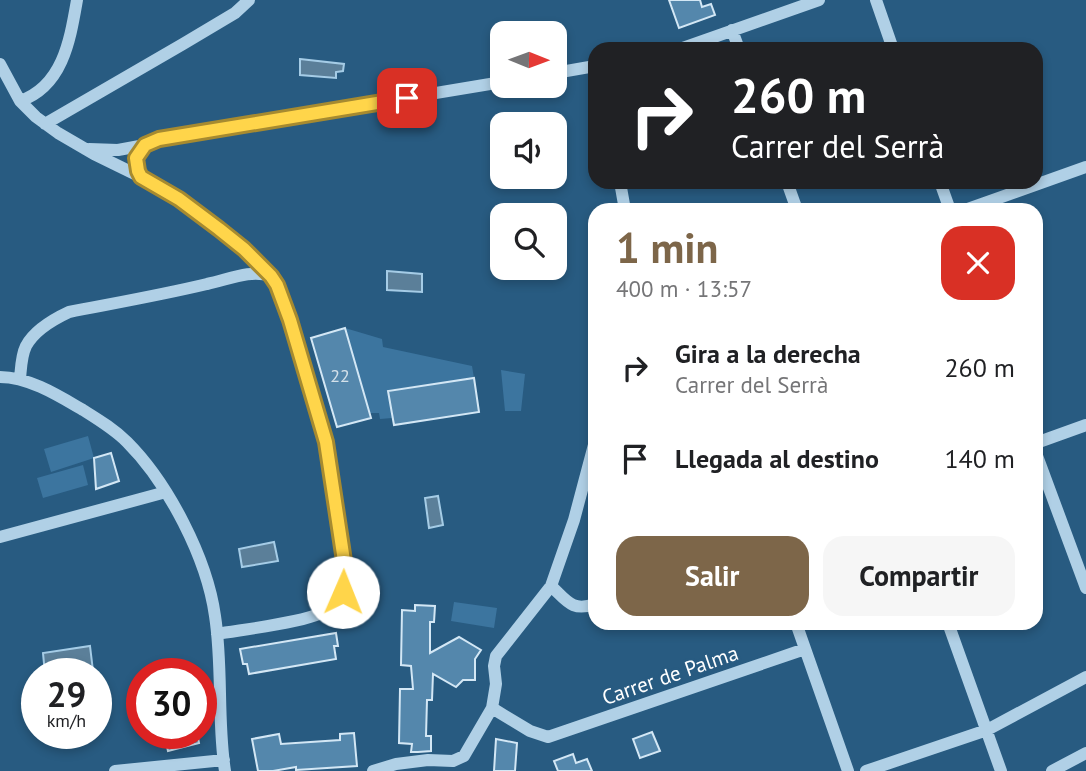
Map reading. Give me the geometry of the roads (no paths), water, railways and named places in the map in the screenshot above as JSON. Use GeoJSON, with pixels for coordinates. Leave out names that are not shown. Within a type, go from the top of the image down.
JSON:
{"type":"FeatureCollection","features":[{"type":"Feature","properties":{"kind":"street"},"geometry":{"type":"LineString","coordinates":[[20,101],[31,97],[46,85],[61,66],[77,0]]}},
{"type":"Feature","properties":{"kind":"street"},"geometry":{"type":"LineString","coordinates":[[45,124],[234,13],[250,0]]}},
{"type":"Feature","properties":{"kind":"street"},"geometry":{"type":"LineString","coordinates":[[699,42],[819,0]]}},
{"type":"Feature","properties":{"kind":"street"},"geometry":{"type":"LineString","coordinates":[[876,0],[891,42]]}},
{"type":"Feature","properties":{"kind":"street"},"geometry":{"type":"LineString","coordinates":[[732,30],[736,42]]}},
{"type":"Feature","properties":{"kind":"street"},"geometry":{"type":"LineString","coordinates":[[0,64],[20,101],[45,124],[85,149],[179,199],[244,249],[277,285],[326,442],[346,574],[345,584],[335,605],[319,615],[217,634]]}},
{"type":"Feature","properties":{"kind":"street"},"geometry":{"type":"LineString","coordinates":[[567,71],[588,67]]}},
{"type":"Feature","properties":{"kind":"street"},"geometry":{"type":"LineString","coordinates":[[85,149],[118,150],[185,134],[490,84]]}},
{"type":"Feature","properties":{"kind":"street"},"geometry":{"type":"LineString","coordinates":[[141,177],[136,158],[145,145]]}},
{"type":"Feature","properties":{"kind":"street"},"geometry":{"type":"LineString","coordinates":[[1043,182],[1086,167]]}},
{"type":"Feature","properties":{"kind":"street"},"geometry":{"type":"LineString","coordinates":[[985,203],[1024,189]]}},
{"type":"Feature","properties":{"kind":"street"},"geometry":{"type":"LineString","coordinates":[[237,276],[248,263],[244,249]]}},
{"type":"Feature","properties":{"kind":"street"},"geometry":{"type":"LineString","coordinates":[[20,379],[26,346],[55,318],[69,312],[253,273],[271,276]]}},
{"type":"Feature","properties":{"kind":"street"},"geometry":{"type":"LineString","coordinates":[[0,377],[20,379],[63,398],[114,430],[127,442],[151,470],[184,524],[211,595],[217,634],[225,765],[115,771]]}},
{"type":"Feature","properties":{"kind":"street"},"geometry":{"type":"LineString","coordinates":[[1043,440],[1086,425]]}},
{"type":"Feature","properties":{"kind":"street"},"geometry":{"type":"LineString","coordinates":[[1043,472],[1086,588]]}},
{"type":"Feature","properties":{"kind":"street"},"geometry":{"type":"LineString","coordinates":[[373,771],[428,760],[453,761],[464,756],[492,708],[496,684],[496,656],[551,586],[588,483]]}},
{"type":"Feature","properties":{"kind":"street"},"geometry":{"type":"LineString","coordinates":[[0,537],[166,492]]}},
{"type":"Feature","properties":{"kind":"street"},"geometry":{"type":"LineString","coordinates":[[551,586],[571,605],[588,606]]}},
{"type":"Feature","properties":{"kind":"street"},"geometry":{"type":"LineString","coordinates":[[798,630],[848,771]]}},
{"type":"Feature","properties":{"kind":"street"},"geometry":{"type":"LineString","coordinates":[[951,630],[1001,771]]}},
{"type":"Feature","properties":{"kind":"street","name":"Carrer de Palma"},"geometry":{"type":"LineString","coordinates":[[492,708],[530,731],[548,737],[805,649]]}},
{"type":"Feature","properties":{"kind":"street"},"geometry":{"type":"LineString","coordinates":[[866,771],[987,730],[1086,677]]}},
{"type":"Feature","properties":{"kind":"street"},"geometry":{"type":"LineString","coordinates":[[1052,771],[1086,753]]}}]}
